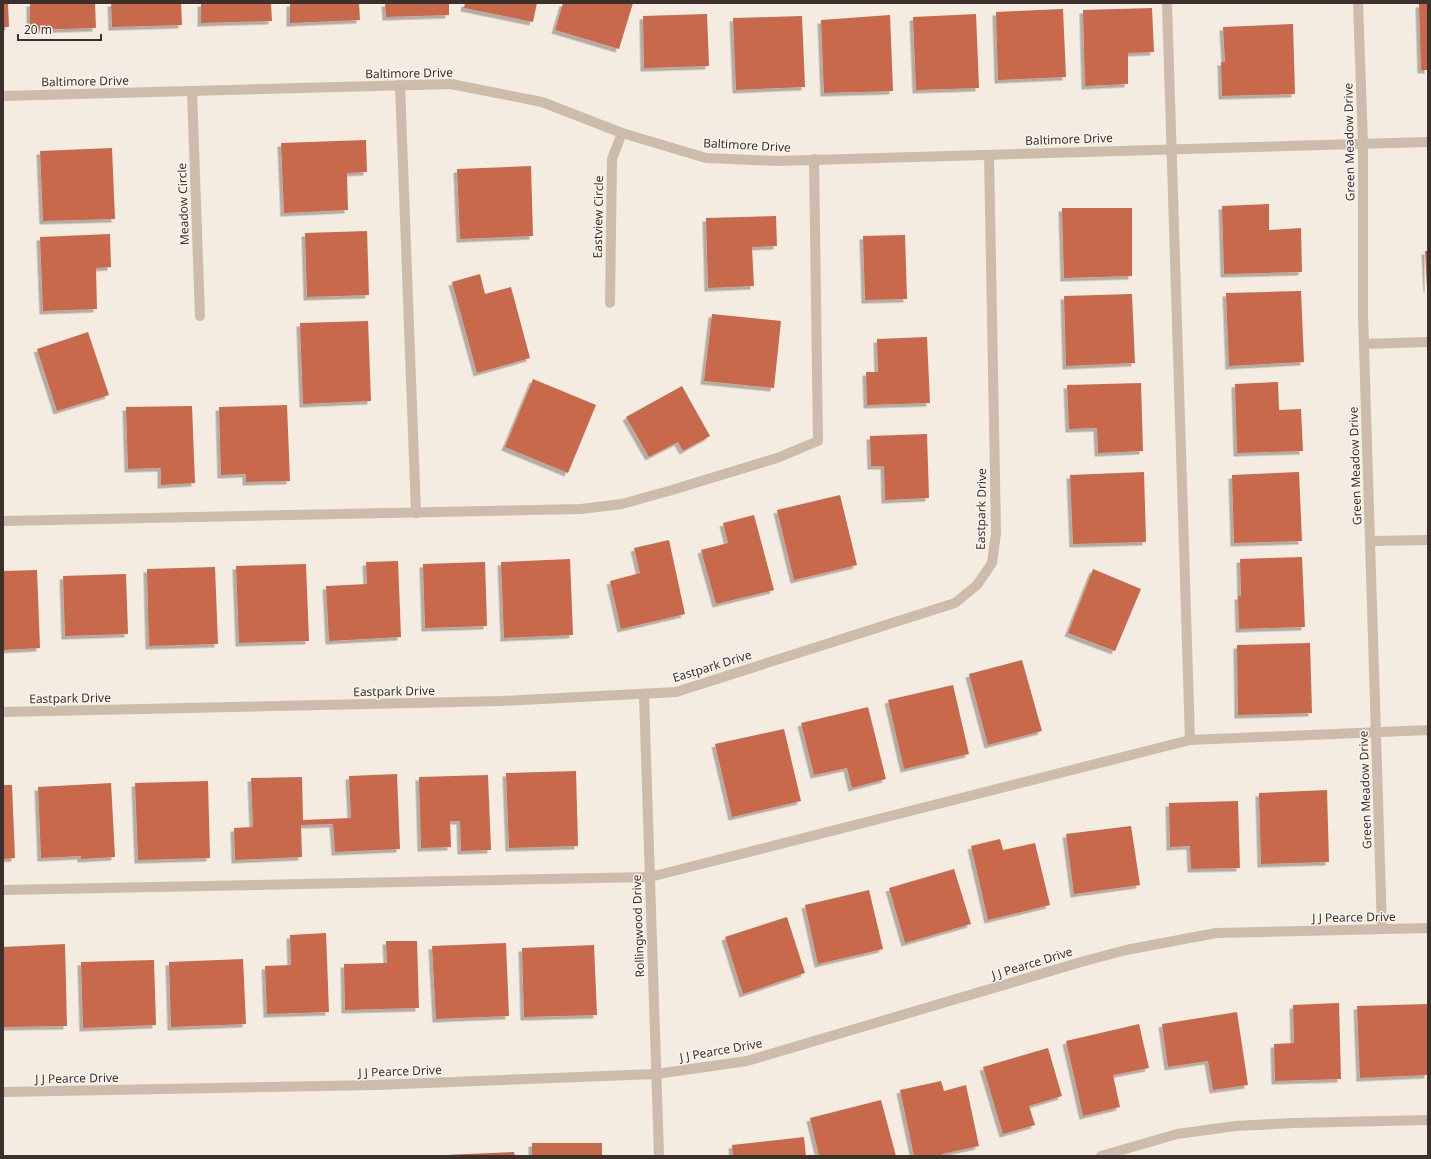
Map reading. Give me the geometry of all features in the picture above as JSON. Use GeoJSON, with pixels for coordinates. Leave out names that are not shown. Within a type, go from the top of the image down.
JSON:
{"type":"FeatureCollection","features":[{"type":"Feature","properties":{"kind":"street"},"geometry":{"type":"LineString","coordinates":[[1167,3],[1190,740]]}},
{"type":"Feature","properties":{"kind":"street","name":"Green Meadow Drive"},"geometry":{"type":"LineString","coordinates":[[1358,3],[1363,144],[1364,344],[1382,929]]}},
{"type":"Feature","properties":{"kind":"street","name":"Baltimore Drive"},"geometry":{"type":"LineString","coordinates":[[3,96],[451,84],[542,102],[622,134],[706,158],[777,161],[1428,142]]}},
{"type":"Feature","properties":{"kind":"street"},"geometry":{"type":"LineString","coordinates":[[400,85],[416,513]]}},
{"type":"Feature","properties":{"kind":"street","name":"Meadow Circle"},"geometry":{"type":"LineString","coordinates":[[192,91],[200,316]]}},
{"type":"Feature","properties":{"kind":"street","name":"Eastview Circle"},"geometry":{"type":"LineString","coordinates":[[610,302],[612,159],[622,134]]}},
{"type":"Feature","properties":{"kind":"street","name":"Eastpark Drive"},"geometry":{"type":"LineString","coordinates":[[3,712],[502,701],[676,692],[955,603],[977,585],[992,563],[996,533],[989,155]]}},
{"type":"Feature","properties":{"kind":"street"},"geometry":{"type":"LineString","coordinates":[[3,521],[581,509],[622,504],[777,458],[818,441],[814,159]]}},
{"type":"Feature","properties":{"kind":"street"},"geometry":{"type":"LineString","coordinates":[[1364,344],[1428,342]]}},
{"type":"Feature","properties":{"kind":"street"},"geometry":{"type":"LineString","coordinates":[[1370,541],[1428,540]]}},
{"type":"Feature","properties":{"kind":"street","name":"Rollingwood Drive"},"geometry":{"type":"LineString","coordinates":[[644,694],[659,1156]]}},
{"type":"Feature","properties":{"kind":"street"},"geometry":{"type":"LineString","coordinates":[[3,890],[650,877],[1190,740],[1428,730]]}},
{"type":"Feature","properties":{"kind":"street","name":"J J Pearce Drive"},"geometry":{"type":"LineString","coordinates":[[3,1092],[375,1085],[656,1074],[747,1061],[1126,950],[1216,933],[1428,928]]}},
{"type":"Feature","properties":{"kind":"street"},"geometry":{"type":"LineString","coordinates":[[1101,1156],[1177,1134],[1235,1126],[1428,1120]]}},
{"type":"Feature","properties":{"kind":"building"},"geometry":{"type":"Polygon","coordinates":[[[3,3],[8,3],[9,27],[3,27],[3,3]]]}},
{"type":"Feature","properties":{"kind":"building"},"geometry":{"type":"Polygon","coordinates":[[[30,3],[95,3],[96,28],[30,30],[30,3]]]}},
{"type":"Feature","properties":{"kind":"building"},"geometry":{"type":"Polygon","coordinates":[[[111,3],[181,3],[182,25],[112,27],[111,3]]]}},
{"type":"Feature","properties":{"kind":"building"},"geometry":{"type":"Polygon","coordinates":[[[201,3],[271,3],[272,21],[201,23],[201,3]]]}},
{"type":"Feature","properties":{"kind":"building"},"geometry":{"type":"Polygon","coordinates":[[[290,3],[359,3],[360,20],[290,23],[290,3]]]}},
{"type":"Feature","properties":{"kind":"building"},"geometry":{"type":"Polygon","coordinates":[[[385,3],[449,3],[449,15],[386,17],[385,3]]]}},
{"type":"Feature","properties":{"kind":"building"},"geometry":{"type":"Polygon","coordinates":[[[465,3],[537,3],[533,22],[464,8],[465,3]]]}},
{"type":"Feature","properties":{"kind":"building"},"geometry":{"type":"Polygon","coordinates":[[[563,3],[633,3],[619,49],[555,30],[563,3]]]}},
{"type":"Feature","properties":{"kind":"building"},"geometry":{"type":"Polygon","coordinates":[[[1419,4],[1428,4],[1428,70],[1421,70],[1419,4]]]}},
{"type":"Feature","properties":{"kind":"building"},"geometry":{"type":"Polygon","coordinates":[[[1152,8],[1154,52],[1128,53],[1128,84],[1085,86],[1083,10],[1152,8]]]}},
{"type":"Feature","properties":{"kind":"building"},"geometry":{"type":"Polygon","coordinates":[[[1063,9],[1066,77],[998,80],[996,12],[1063,9]]]}},
{"type":"Feature","properties":{"kind":"building"},"geometry":{"type":"Polygon","coordinates":[[[707,14],[709,66],[644,68],[643,16],[707,14]]]}},
{"type":"Feature","properties":{"kind":"building"},"geometry":{"type":"Polygon","coordinates":[[[976,14],[979,88],[916,90],[913,17],[976,14]]]}},
{"type":"Feature","properties":{"kind":"building"},"geometry":{"type":"Polygon","coordinates":[[[890,15],[893,91],[824,93],[821,20],[890,15]]]}},
{"type":"Feature","properties":{"kind":"building"},"geometry":{"type":"Polygon","coordinates":[[[802,16],[805,87],[736,90],[733,18],[802,16]]]}},
{"type":"Feature","properties":{"kind":"building"},"geometry":{"type":"Polygon","coordinates":[[[1293,24],[1295,94],[1222,96],[1221,62],[1225,62],[1223,27],[1293,24]]]}},
{"type":"Feature","properties":{"kind":"building"},"geometry":{"type":"Polygon","coordinates":[[[366,140],[367,172],[347,173],[348,210],[284,213],[281,143],[366,140]]]}},
{"type":"Feature","properties":{"kind":"building"},"geometry":{"type":"Polygon","coordinates":[[[112,148],[115,219],[43,221],[40,151],[112,148]]]}},
{"type":"Feature","properties":{"kind":"building"},"geometry":{"type":"Polygon","coordinates":[[[531,166],[533,236],[460,239],[457,169],[531,166]]]}},
{"type":"Feature","properties":{"kind":"building"},"geometry":{"type":"Polygon","coordinates":[[[1269,204],[1269,230],[1301,228],[1302,272],[1224,274],[1222,206],[1269,204]]]}},
{"type":"Feature","properties":{"kind":"building"},"geometry":{"type":"Polygon","coordinates":[[[1062,208],[1132,208],[1132,276],[1064,278],[1062,208]]]}},
{"type":"Feature","properties":{"kind":"building"},"geometry":{"type":"Polygon","coordinates":[[[776,216],[777,246],[752,247],[754,286],[708,288],[706,218],[776,216]]]}},
{"type":"Feature","properties":{"kind":"building"},"geometry":{"type":"Polygon","coordinates":[[[367,231],[369,295],[307,297],[305,233],[367,231]]]}},
{"type":"Feature","properties":{"kind":"building"},"geometry":{"type":"Polygon","coordinates":[[[110,234],[111,267],[96,268],[97,309],[43,311],[40,237],[110,234]]]}},
{"type":"Feature","properties":{"kind":"building"},"geometry":{"type":"Polygon","coordinates":[[[905,235],[907,299],[865,300],[863,236],[905,235]]]}},
{"type":"Feature","properties":{"kind":"building"},"geometry":{"type":"Polygon","coordinates":[[[1425,251],[1428,251],[1428,289],[1427,289],[1425,251]]]}},
{"type":"Feature","properties":{"kind":"building"},"geometry":{"type":"Polygon","coordinates":[[[480,274],[485,294],[511,287],[530,358],[477,373],[452,282],[480,274]]]}},
{"type":"Feature","properties":{"kind":"building"},"geometry":{"type":"Polygon","coordinates":[[[1301,291],[1304,362],[1229,366],[1226,293],[1301,291]]]}},
{"type":"Feature","properties":{"kind":"building"},"geometry":{"type":"Polygon","coordinates":[[[1132,294],[1135,363],[1066,366],[1064,296],[1132,294]]]}},
{"type":"Feature","properties":{"kind":"building"},"geometry":{"type":"Polygon","coordinates":[[[712,314],[781,321],[774,388],[704,381],[712,314]]]}},
{"type":"Feature","properties":{"kind":"building"},"geometry":{"type":"Polygon","coordinates":[[[368,321],[371,401],[303,404],[300,323],[368,321]]]}},
{"type":"Feature","properties":{"kind":"building"},"geometry":{"type":"Polygon","coordinates":[[[88,332],[109,395],[57,411],[37,349],[88,332]]]}},
{"type":"Feature","properties":{"kind":"building"},"geometry":{"type":"Polygon","coordinates":[[[927,337],[930,403],[867,405],[866,372],[878,372],[877,339],[927,337]]]}},
{"type":"Feature","properties":{"kind":"building"},"geometry":{"type":"Polygon","coordinates":[[[533,379],[596,405],[568,473],[505,447],[533,379]]]}},
{"type":"Feature","properties":{"kind":"building"},"geometry":{"type":"Polygon","coordinates":[[[1278,382],[1279,410],[1301,409],[1303,451],[1237,453],[1235,384],[1278,382]]]}},
{"type":"Feature","properties":{"kind":"building"},"geometry":{"type":"Polygon","coordinates":[[[1141,383],[1143,451],[1098,453],[1097,428],[1069,429],[1067,385],[1141,383]]]}},
{"type":"Feature","properties":{"kind":"building"},"geometry":{"type":"Polygon","coordinates":[[[682,386],[710,436],[683,451],[678,442],[649,457],[626,417],[682,386]]]}},
{"type":"Feature","properties":{"kind":"building"},"geometry":{"type":"Polygon","coordinates":[[[287,405],[290,481],[246,482],[246,474],[221,475],[219,407],[287,405]]]}},
{"type":"Feature","properties":{"kind":"building"},"geometry":{"type":"Polygon","coordinates":[[[192,406],[195,483],[161,485],[161,468],[128,469],[126,407],[192,406]]]}},
{"type":"Feature","properties":{"kind":"building"},"geometry":{"type":"Polygon","coordinates":[[[927,434],[929,498],[885,500],[884,466],[871,466],[870,436],[927,434]]]}},
{"type":"Feature","properties":{"kind":"building"},"geometry":{"type":"Polygon","coordinates":[[[1144,472],[1146,542],[1073,544],[1070,475],[1144,472]]]}},
{"type":"Feature","properties":{"kind":"building"},"geometry":{"type":"Polygon","coordinates":[[[1299,472],[1302,541],[1234,543],[1232,475],[1299,472]]]}},
{"type":"Feature","properties":{"kind":"building"},"geometry":{"type":"Polygon","coordinates":[[[840,495],[857,565],[794,580],[777,510],[840,495]]]}},
{"type":"Feature","properties":{"kind":"building"},"geometry":{"type":"Polygon","coordinates":[[[754,515],[774,590],[716,604],[701,550],[728,543],[723,523],[754,515]]]}},
{"type":"Feature","properties":{"kind":"building"},"geometry":{"type":"Polygon","coordinates":[[[669,540],[685,614],[621,629],[610,581],[640,573],[634,548],[669,540]]]}},
{"type":"Feature","properties":{"kind":"building"},"geometry":{"type":"Polygon","coordinates":[[[1302,557],[1305,627],[1239,629],[1238,596],[1241,596],[1240,559],[1302,557]]]}},
{"type":"Feature","properties":{"kind":"building"},"geometry":{"type":"Polygon","coordinates":[[[570,559],[573,635],[504,638],[501,562],[570,559]]]}},
{"type":"Feature","properties":{"kind":"building"},"geometry":{"type":"Polygon","coordinates":[[[398,561],[401,637],[329,641],[326,586],[367,584],[366,562],[398,561]]]}},
{"type":"Feature","properties":{"kind":"building"},"geometry":{"type":"Polygon","coordinates":[[[485,562],[487,626],[425,628],[423,564],[485,562]]]}},
{"type":"Feature","properties":{"kind":"building"},"geometry":{"type":"Polygon","coordinates":[[[306,564],[309,641],[239,643],[236,566],[306,564]]]}},
{"type":"Feature","properties":{"kind":"building"},"geometry":{"type":"Polygon","coordinates":[[[215,567],[218,644],[149,646],[147,569],[215,567]]]}},
{"type":"Feature","properties":{"kind":"building"},"geometry":{"type":"Polygon","coordinates":[[[1093,569],[1141,589],[1115,651],[1068,633],[1093,569]]]}},
{"type":"Feature","properties":{"kind":"building"},"geometry":{"type":"Polygon","coordinates":[[[37,570],[40,648],[3,650],[3,571],[37,570]]]}},
{"type":"Feature","properties":{"kind":"building"},"geometry":{"type":"Polygon","coordinates":[[[126,574],[128,634],[65,636],[63,576],[126,574]]]}},
{"type":"Feature","properties":{"kind":"building"},"geometry":{"type":"Polygon","coordinates":[[[1310,643],[1312,713],[1238,715],[1237,645],[1310,643]]]}},
{"type":"Feature","properties":{"kind":"building"},"geometry":{"type":"Polygon","coordinates":[[[1022,660],[1042,731],[988,745],[969,674],[1022,660]]]}},
{"type":"Feature","properties":{"kind":"building"},"geometry":{"type":"Polygon","coordinates":[[[953,685],[969,754],[904,769],[888,700],[953,685]]]}},
{"type":"Feature","properties":{"kind":"building"},"geometry":{"type":"Polygon","coordinates":[[[868,707],[886,779],[852,788],[847,768],[814,775],[801,723],[868,707]]]}},
{"type":"Feature","properties":{"kind":"building"},"geometry":{"type":"Polygon","coordinates":[[[784,729],[801,801],[732,817],[715,744],[784,729]]]}},
{"type":"Feature","properties":{"kind":"building"},"geometry":{"type":"Polygon","coordinates":[[[576,771],[578,846],[509,848],[506,773],[576,771]]]}},
{"type":"Feature","properties":{"kind":"building"},"geometry":{"type":"Polygon","coordinates":[[[397,774],[400,849],[335,852],[333,824],[301,825],[302,857],[235,860],[234,828],[253,827],[251,778],[302,777],[303,820],[351,818],[349,776],[397,774]]]}},
{"type":"Feature","properties":{"kind":"building"},"geometry":{"type":"Polygon","coordinates":[[[488,775],[491,850],[461,851],[460,821],[450,821],[451,847],[421,848],[419,777],[488,775]]]}},
{"type":"Feature","properties":{"kind":"building"},"geometry":{"type":"Polygon","coordinates":[[[208,781],[210,858],[138,860],[135,783],[208,781]]]}},
{"type":"Feature","properties":{"kind":"building"},"geometry":{"type":"Polygon","coordinates":[[[111,783],[115,857],[81,859],[81,856],[41,858],[38,787],[111,783]]]}},
{"type":"Feature","properties":{"kind":"building"},"geometry":{"type":"Polygon","coordinates":[[[3,785],[12,785],[15,858],[3,859],[3,785]]]}},
{"type":"Feature","properties":{"kind":"building"},"geometry":{"type":"Polygon","coordinates":[[[1327,790],[1329,862],[1261,864],[1259,793],[1327,790]]]}},
{"type":"Feature","properties":{"kind":"building"},"geometry":{"type":"Polygon","coordinates":[[[1238,801],[1240,868],[1191,869],[1190,846],[1170,847],[1169,803],[1238,801]]]}},
{"type":"Feature","properties":{"kind":"building"},"geometry":{"type":"Polygon","coordinates":[[[1131,826],[1140,885],[1074,894],[1066,834],[1131,826]]]}},
{"type":"Feature","properties":{"kind":"building"},"geometry":{"type":"Polygon","coordinates":[[[1000,839],[1003,850],[1035,843],[1050,905],[988,920],[971,846],[1000,839]]]}},
{"type":"Feature","properties":{"kind":"building"},"geometry":{"type":"Polygon","coordinates":[[[954,869],[971,924],[905,943],[889,888],[954,869]]]}},
{"type":"Feature","properties":{"kind":"building"},"geometry":{"type":"Polygon","coordinates":[[[869,890],[883,949],[818,964],[805,905],[869,890]]]}},
{"type":"Feature","properties":{"kind":"building"},"geometry":{"type":"Polygon","coordinates":[[[787,917],[805,973],[743,994],[725,937],[787,917]]]}},
{"type":"Feature","properties":{"kind":"building"},"geometry":{"type":"Polygon","coordinates":[[[326,933],[329,1012],[267,1014],[265,966],[291,965],[290,935],[326,933]]]}},
{"type":"Feature","properties":{"kind":"building"},"geometry":{"type":"Polygon","coordinates":[[[386,941],[417,941],[419,1008],[345,1010],[344,964],[387,963],[386,941]]]}},
{"type":"Feature","properties":{"kind":"building"},"geometry":{"type":"Polygon","coordinates":[[[506,943],[509,1016],[436,1019],[432,946],[506,943]]]}},
{"type":"Feature","properties":{"kind":"building"},"geometry":{"type":"Polygon","coordinates":[[[65,944],[67,1026],[3,1027],[3,947],[65,944]]]}},
{"type":"Feature","properties":{"kind":"building"},"geometry":{"type":"Polygon","coordinates":[[[594,945],[597,1015],[524,1017],[522,948],[594,945]]]}},
{"type":"Feature","properties":{"kind":"building"},"geometry":{"type":"Polygon","coordinates":[[[243,959],[246,1024],[171,1027],[169,962],[243,959]]]}},
{"type":"Feature","properties":{"kind":"building"},"geometry":{"type":"Polygon","coordinates":[[[154,960],[156,1025],[83,1028],[81,962],[154,960]]]}},
{"type":"Feature","properties":{"kind":"building"},"geometry":{"type":"Polygon","coordinates":[[[1339,1003],[1341,1079],[1275,1081],[1274,1044],[1294,1043],[1293,1005],[1339,1003]]]}},
{"type":"Feature","properties":{"kind":"building"},"geometry":{"type":"Polygon","coordinates":[[[1428,1004],[1428,1075],[1360,1078],[1357,1006],[1428,1004]]]}},
{"type":"Feature","properties":{"kind":"building"},"geometry":{"type":"Polygon","coordinates":[[[1237,1012],[1248,1085],[1213,1090],[1208,1061],[1168,1067],[1162,1024],[1237,1012]]]}},
{"type":"Feature","properties":{"kind":"building"},"geometry":{"type":"Polygon","coordinates":[[[1139,1024],[1149,1068],[1113,1075],[1120,1107],[1083,1116],[1066,1041],[1139,1024]]]}},
{"type":"Feature","properties":{"kind":"building"},"geometry":{"type":"Polygon","coordinates":[[[1048,1048],[1062,1096],[1029,1106],[1035,1125],[1003,1134],[983,1067],[1048,1048]]]}},
{"type":"Feature","properties":{"kind":"building"},"geometry":{"type":"Polygon","coordinates":[[[941,1081],[944,1091],[966,1085],[979,1146],[942,1154],[942,1156],[914,1156],[900,1090],[941,1081]]]}},
{"type":"Feature","properties":{"kind":"building"},"geometry":{"type":"Polygon","coordinates":[[[881,1100],[896,1156],[819,1156],[810,1118],[881,1100]]]}},
{"type":"Feature","properties":{"kind":"building"},"geometry":{"type":"Polygon","coordinates":[[[804,1137],[806,1156],[733,1156],[732,1145],[804,1137]]]}},
{"type":"Feature","properties":{"kind":"building"},"geometry":{"type":"Polygon","coordinates":[[[532,1143],[602,1143],[602,1156],[532,1156],[532,1143]]]}},
{"type":"Feature","properties":{"kind":"building"},"geometry":{"type":"Polygon","coordinates":[[[514,1152],[515,1156],[445,1156],[445,1155],[514,1152]]]}}]}
